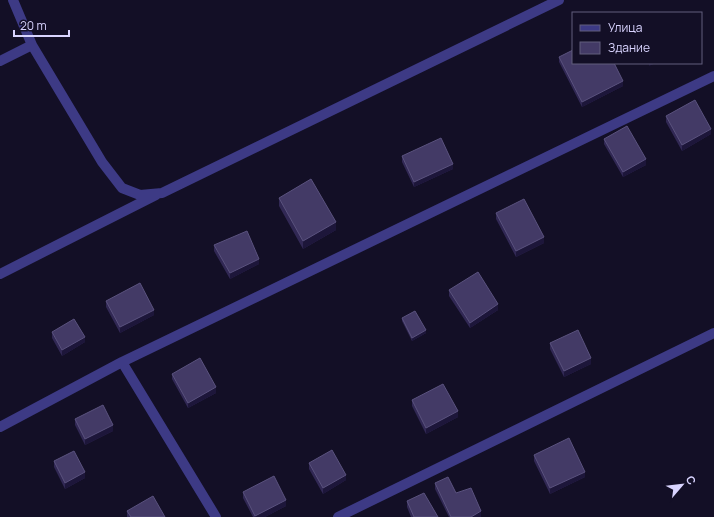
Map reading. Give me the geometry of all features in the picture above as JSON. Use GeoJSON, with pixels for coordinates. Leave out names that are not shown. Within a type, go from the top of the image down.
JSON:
{"type":"FeatureCollection","features":[{"type":"Feature","properties":{"kind":"street"},"geometry":{"type":"LineString","coordinates":[[13,0],[32,45],[102,162],[122,188],[140,195],[162,192]]}},
{"type":"Feature","properties":{"kind":"street"},"geometry":{"type":"LineString","coordinates":[[0,274],[162,192],[559,0]]}},
{"type":"Feature","properties":{"kind":"street"},"geometry":{"type":"LineString","coordinates":[[0,61],[32,45]]}},
{"type":"Feature","properties":{"kind":"street"},"geometry":{"type":"LineString","coordinates":[[0,427],[122,362],[714,76]]}},
{"type":"Feature","properties":{"kind":"street"},"geometry":{"type":"LineString","coordinates":[[338,517],[714,333]]}},
{"type":"Feature","properties":{"kind":"street"},"geometry":{"type":"LineString","coordinates":[[122,362],[216,517]]}},
{"type":"Feature","properties":{"kind":"building"},"geometry":{"type":"Polygon","coordinates":[[[572,50],[572,64],[614,64],[623,81],[582,102],[559,57],[572,50]]]}},
{"type":"Feature","properties":{"kind":"building"},"geometry":{"type":"Polygon","coordinates":[[[695,100],[711,129],[682,145],[666,116],[695,100]]]}},
{"type":"Feature","properties":{"kind":"building"},"geometry":{"type":"Polygon","coordinates":[[[627,126],[646,159],[623,172],[604,139],[627,126]]]}},
{"type":"Feature","properties":{"kind":"building"},"geometry":{"type":"Polygon","coordinates":[[[441,138],[453,164],[414,182],[402,156],[441,138]]]}},
{"type":"Feature","properties":{"kind":"building"},"geometry":{"type":"Polygon","coordinates":[[[311,179],[336,222],[303,241],[279,198],[311,179]]]}},
{"type":"Feature","properties":{"kind":"building"},"geometry":{"type":"Polygon","coordinates":[[[524,199],[544,237],[516,251],[496,213],[524,199]]]}},
{"type":"Feature","properties":{"kind":"building"},"geometry":{"type":"Polygon","coordinates":[[[247,231],[259,259],[230,273],[214,245],[247,231]]]}},
{"type":"Feature","properties":{"kind":"building"},"geometry":{"type":"Polygon","coordinates":[[[478,272],[498,304],[470,323],[449,290],[478,272]]]}},
{"type":"Feature","properties":{"kind":"building"},"geometry":{"type":"Polygon","coordinates":[[[140,283],[154,310],[120,327],[106,301],[140,283]]]}},
{"type":"Feature","properties":{"kind":"building"},"geometry":{"type":"Polygon","coordinates":[[[415,311],[426,330],[412,338],[402,318],[415,311]]]}},
{"type":"Feature","properties":{"kind":"building"},"geometry":{"type":"Polygon","coordinates":[[[74,319],[85,337],[62,350],[52,332],[74,319]]]}},
{"type":"Feature","properties":{"kind":"building"},"geometry":{"type":"Polygon","coordinates":[[[578,330],[591,358],[564,371],[550,343],[578,330]]]}},
{"type":"Feature","properties":{"kind":"building"},"geometry":{"type":"Polygon","coordinates":[[[200,358],[216,387],[188,403],[172,374],[200,358]]]}},
{"type":"Feature","properties":{"kind":"building"},"geometry":{"type":"Polygon","coordinates":[[[443,384],[458,411],[426,428],[412,400],[443,384]]]}},
{"type":"Feature","properties":{"kind":"building"},"geometry":{"type":"Polygon","coordinates":[[[103,405],[113,425],[85,439],[75,419],[103,405]]]}},
{"type":"Feature","properties":{"kind":"building"},"geometry":{"type":"Polygon","coordinates":[[[569,438],[585,472],[550,488],[534,455],[569,438]]]}},
{"type":"Feature","properties":{"kind":"building"},"geometry":{"type":"Polygon","coordinates":[[[332,450],[346,475],[323,488],[309,463],[332,450]]]}},
{"type":"Feature","properties":{"kind":"building"},"geometry":{"type":"Polygon","coordinates":[[[74,451],[85,472],[65,483],[54,461],[74,451]]]}},
{"type":"Feature","properties":{"kind":"building"},"geometry":{"type":"Polygon","coordinates":[[[274,476],[286,500],[255,516],[243,492],[274,476]]]}},
{"type":"Feature","properties":{"kind":"building"},"geometry":{"type":"Polygon","coordinates":[[[448,477],[456,493],[471,488],[481,511],[471,517],[451,517],[435,483],[448,477]]]}},
{"type":"Feature","properties":{"kind":"building"},"geometry":{"type":"Polygon","coordinates":[[[424,493],[438,517],[414,517],[407,501],[424,493]]]}},
{"type":"Feature","properties":{"kind":"building"},"geometry":{"type":"Polygon","coordinates":[[[153,496],[165,517],[131,517],[127,511],[153,496]]]}}]}
